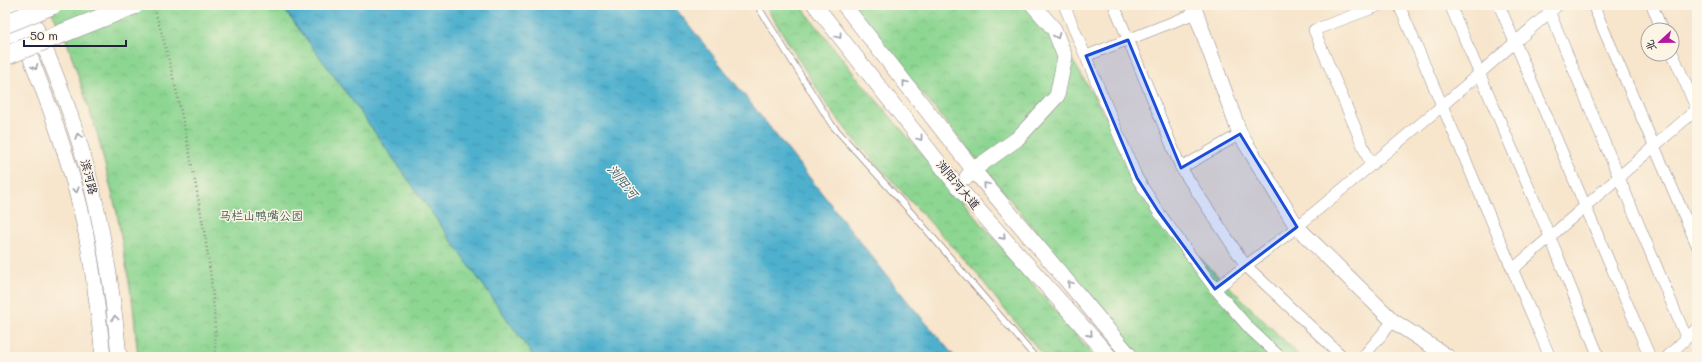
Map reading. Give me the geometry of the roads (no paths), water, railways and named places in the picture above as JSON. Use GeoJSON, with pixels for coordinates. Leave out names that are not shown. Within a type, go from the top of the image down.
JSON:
{"type":"FeatureCollection","features":[{"type":"Feature","properties":{"kind":"highway"},"geometry":{"type":"LineString","coordinates":[[5,24],[52,5]]}},
{"type":"Feature","properties":{"kind":"highway"},"geometry":{"type":"LineString","coordinates":[[5,56],[134,5]]}},
{"type":"Feature","properties":{"kind":"street","name":"滨河路"},"geometry":{"type":"LineString","coordinates":[[26,5],[57,78],[86,166],[96,208],[108,272],[119,357]]}},
{"type":"Feature","properties":{"kind":"street","name":"浏阳河大道"},"geometry":{"type":"LineString","coordinates":[[815,5],[958,187],[1110,357]]}},
{"type":"Feature","properties":{"kind":"street","name":"浏阳河大道"},"geometry":{"type":"LineString","coordinates":[[844,5],[974,170],[1131,357]]}},
{"type":"Feature","properties":{"kind":"street"},"geometry":{"type":"LineString","coordinates":[[958,187],[974,170],[1017,139],[1057,96],[1065,57],[1054,29],[1033,5]]}},
{"type":"Feature","properties":{"kind":"street"},"geometry":{"type":"LineString","coordinates":[[1064,5],[1137,178],[1158,211],[1215,289],[1250,329],[1280,357]]}},
{"type":"Feature","properties":{"kind":"street"},"geometry":{"type":"LineString","coordinates":[[1114,5],[1181,168],[1246,266],[1343,357]]}},
{"type":"Feature","properties":{"kind":"street"},"geometry":{"type":"LineString","coordinates":[[1371,165],[1314,30],[1381,5]]}},
{"type":"Feature","properties":{"kind":"street"},"geometry":{"type":"LineString","coordinates":[[1399,5],[1550,357]]}},
{"type":"Feature","properties":{"kind":"street"},"geometry":{"type":"LineString","coordinates":[[1450,5],[1478,73],[1550,237],[1599,357]]}},
{"type":"Feature","properties":{"kind":"street"},"geometry":{"type":"LineString","coordinates":[[1499,5],[1650,357]]}},
{"type":"Feature","properties":{"kind":"street"},"geometry":{"type":"LineString","coordinates":[[1593,5],[1697,245]]}},
{"type":"Feature","properties":{"kind":"street"},"geometry":{"type":"LineString","coordinates":[[1652,5],[1659,22]]}},
{"type":"Feature","properties":{"kind":"street","name":"滨河路"},"geometry":{"type":"LineString","coordinates":[[10,6],[41,81],[68,161],[81,208],[94,280],[103,357]]}},
{"type":"Feature","properties":{"kind":"street"},"geometry":{"type":"LineString","coordinates":[[1215,289],[1297,228],[1443,105],[1515,42],[1551,7],[1619,178],[1686,337]]}},
{"type":"Feature","properties":{"kind":"street"},"geometry":{"type":"LineString","coordinates":[[1086,56],[1128,40],[1195,9],[1240,134],[1297,228],[1393,320],[1448,357]]}},
{"type":"Feature","properties":{"kind":"street"},"geometry":{"type":"LineString","coordinates":[[5,41],[37,28]]}},
{"type":"Feature","properties":{"kind":"street"},"geometry":{"type":"LineString","coordinates":[[1513,269],[1697,109],[1676,62]]}},
{"type":"Feature","properties":{"kind":"street"},"geometry":{"type":"LineString","coordinates":[[1181,168],[1240,134]]}},
{"type":"Feature","properties":{"kind":"street"},"geometry":{"type":"LineString","coordinates":[[1363,357],[1393,320]]}},
{"type":"Feature","properties":{"kind":"street"},"geometry":{"type":"LineString","coordinates":[[1667,357],[1697,328]]}},
{"type":"Feature","properties":{"kind":"lane"},"geometry":{"type":"LineString","coordinates":[[757,5],[832,125],[918,220],[1034,357]]}},
{"type":"Feature","properties":{"kind":"water","name":"浏阳河"},"geometry":{"type":"Polygon","coordinates":[[[281,5],[673,5],[904,297],[955,357],[534,357],[349,96],[281,5]]]}},
{"type":"Feature","properties":{"kind":"park label","name":"马栏山鸭嘴公园"},"geometry":{"type":"Point","coordinates":[261,216]}}]}
